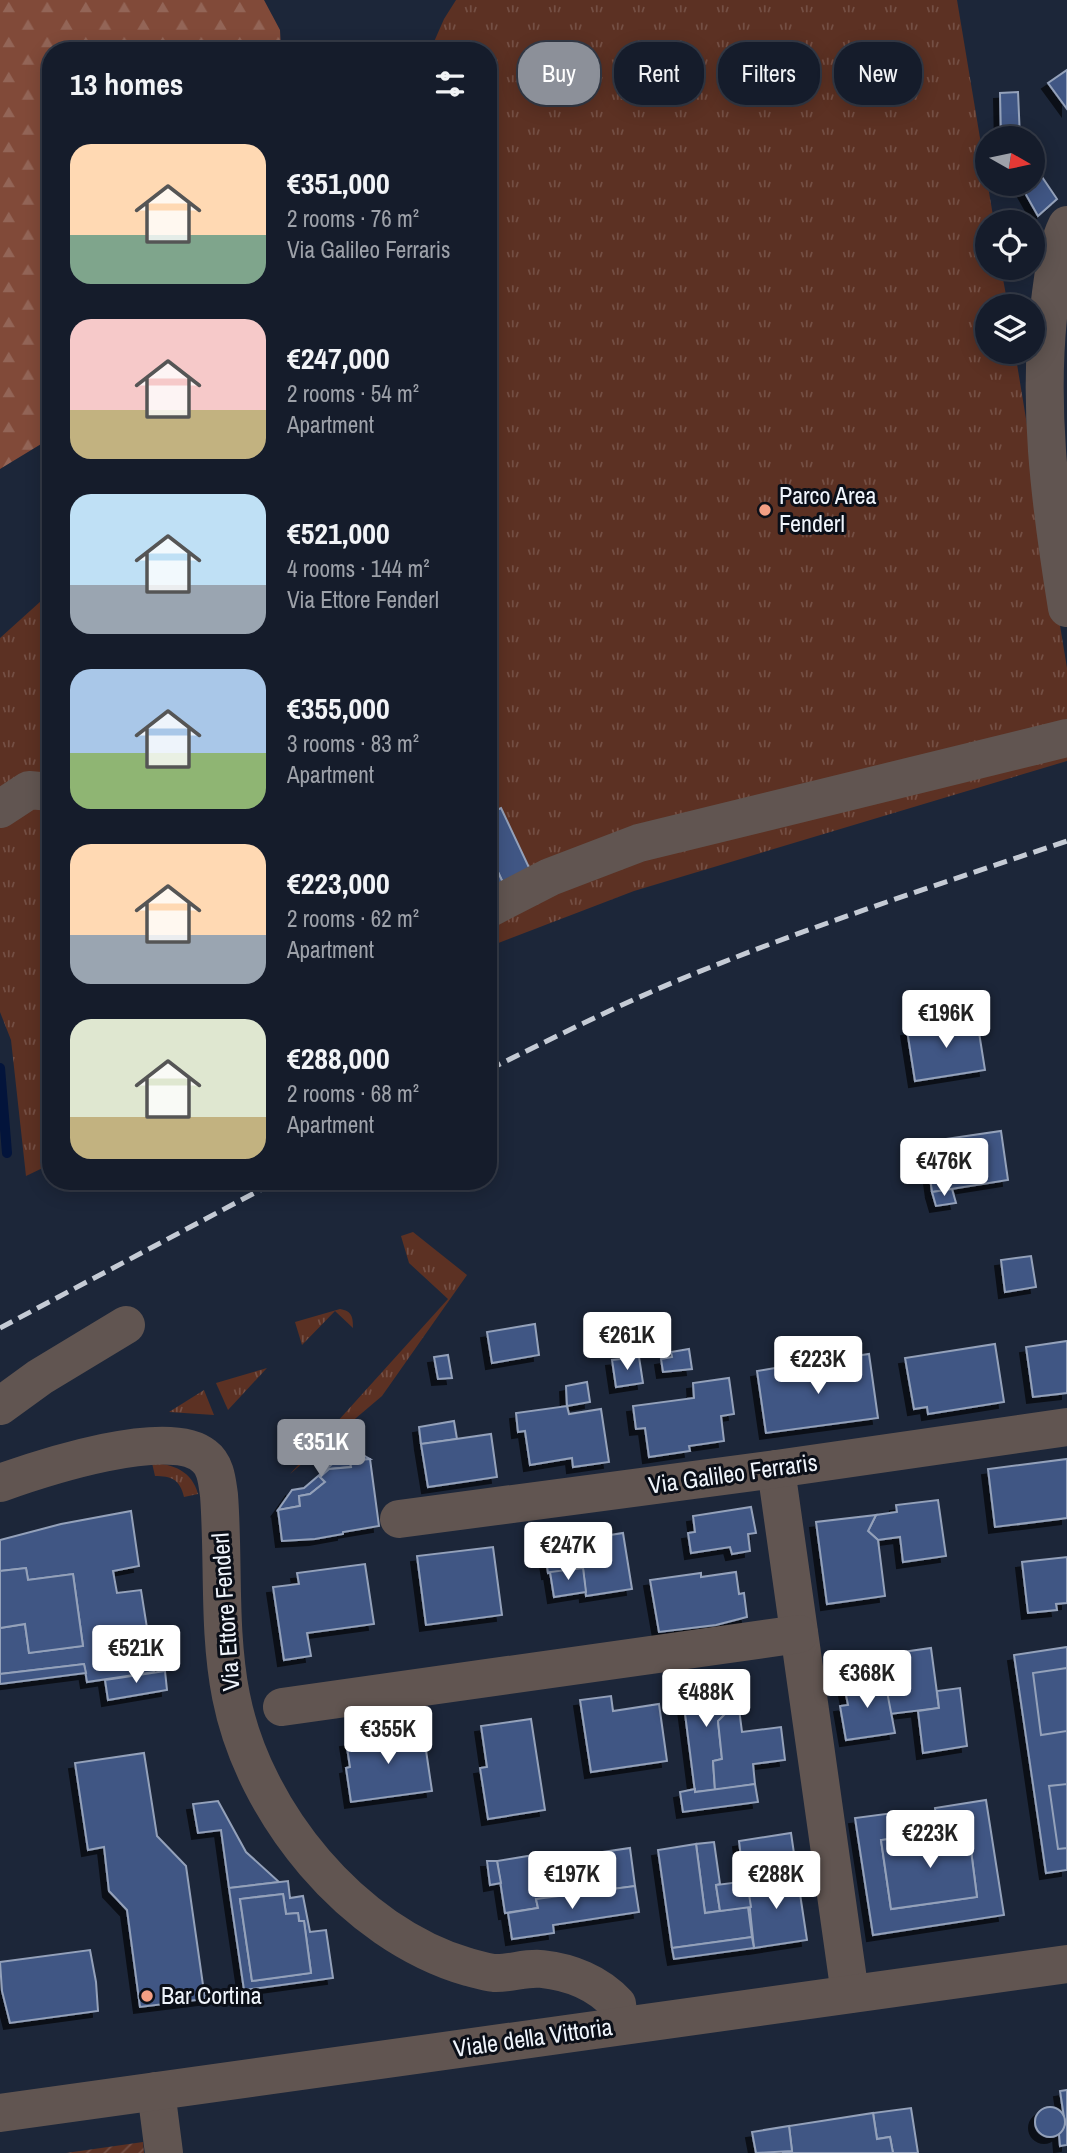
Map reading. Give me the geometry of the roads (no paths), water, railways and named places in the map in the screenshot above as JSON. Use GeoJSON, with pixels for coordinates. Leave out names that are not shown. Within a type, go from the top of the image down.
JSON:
{"type":"FeatureCollection","features":[{"type":"Feature","properties":{"kind":"street"},"geometry":{"type":"LineString","coordinates":[[1067,225],[1054,273],[1049,305],[1044,382],[1046,460],[1067,608]]}},
{"type":"Feature","properties":{"kind":"street"},"geometry":{"type":"LineString","coordinates":[[497,904],[550,877],[639,843],[1067,738]]}},
{"type":"Feature","properties":{"kind":"street"},"geometry":{"type":"LineString","coordinates":[[0,808],[30,790],[42,791]]}},
{"type":"Feature","properties":{"kind":"street"},"geometry":{"type":"LineString","coordinates":[[0,1406],[40,1377],[126,1325]]}},
{"type":"Feature","properties":{"kind":"street","name":"Via Galileo Ferraris"},"geometry":{"type":"LineString","coordinates":[[399,1519],[1067,1427]]}},
{"type":"Feature","properties":{"kind":"street","name":"Via Ettore Fenderl"},"geometry":{"type":"LineString","coordinates":[[0,1483],[46,1468],[138,1446],[159,1444],[191,1448],[202,1454],[211,1462],[216,1474],[220,1510],[225,1649],[231,1696],[253,1769],[292,1834],[310,1858],[357,1904],[416,1946],[459,1964],[494,1973],[541,1969],[592,1983],[617,2004],[620,2026]]}},
{"type":"Feature","properties":{"kind":"street"},"geometry":{"type":"LineString","coordinates":[[776,1469],[850,1994]]}},
{"type":"Feature","properties":{"kind":"street"},"geometry":{"type":"LineString","coordinates":[[282,1707],[799,1634]]}},
{"type":"Feature","properties":{"kind":"street","name":"Viale della Vittoria"},"geometry":{"type":"LineString","coordinates":[[0,2113],[1067,1964]]}},
{"type":"Feature","properties":{"kind":"street"},"geometry":{"type":"LineString","coordinates":[[156,2091],[164,2153]]}},
{"type":"Feature","properties":{"kind":"waterway"},"geometry":{"type":"LineString","coordinates":[[0,1068],[7,1153]]}},
{"type":"Feature","properties":{"kind":"railway"},"geometry":{"type":"LineString","coordinates":[[497,1066],[636,999],[733,958],[875,906],[1067,841]]}},
{"type":"Feature","properties":{"kind":"railway"},"geometry":{"type":"LineString","coordinates":[[0,1328],[260,1190]]}},
{"type":"Feature","properties":{"kind":"place","name":"Parco Area Fenderl"},"geometry":{"type":"Point","coordinates":[765,510]}},
{"type":"Feature","properties":{"kind":"place","name":"Bar Cortina"},"geometry":{"type":"Point","coordinates":[147,1996]}}]}
